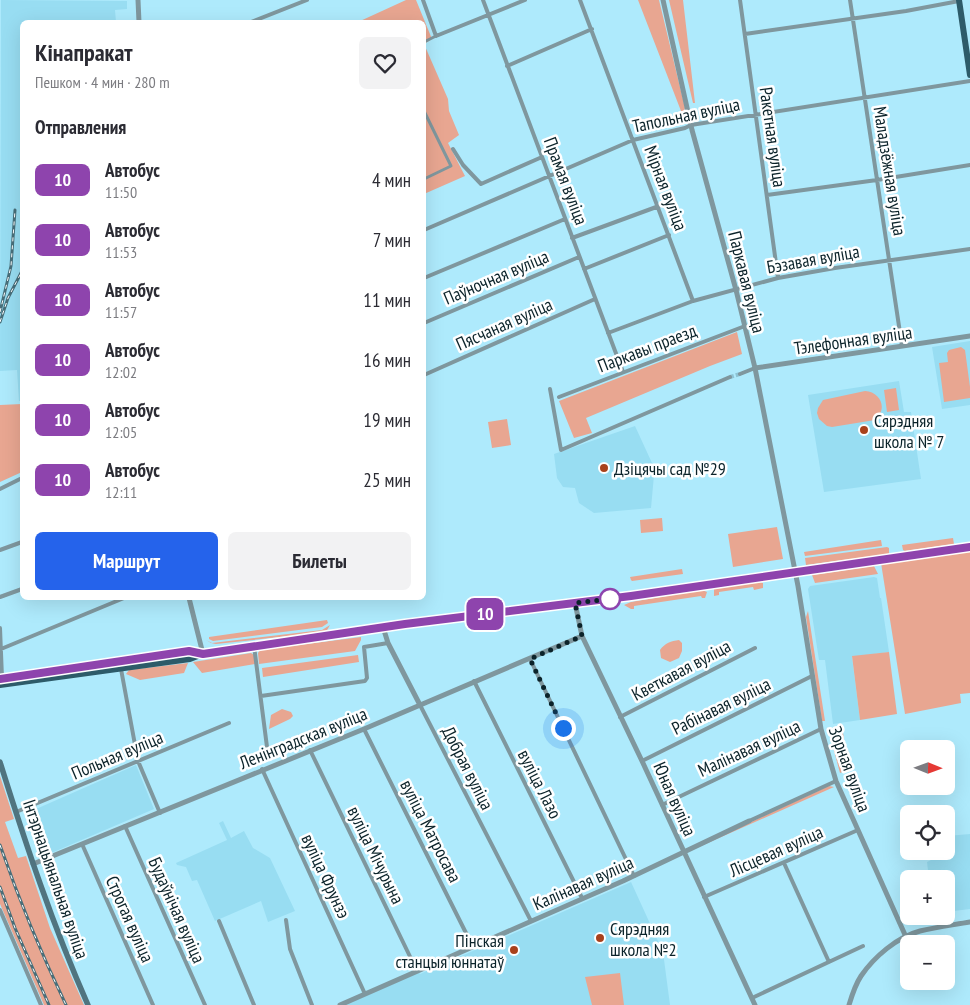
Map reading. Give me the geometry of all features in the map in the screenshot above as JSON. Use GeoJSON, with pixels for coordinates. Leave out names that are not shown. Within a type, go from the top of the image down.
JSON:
{"type":"FeatureCollection","features":[{"type":"Feature","properties":{"kind":"main road"},"geometry":{"type":"LineString","coordinates":[[959,1],[970,75]]}},
{"type":"Feature","properties":{"kind":"main road"},"geometry":{"type":"LineString","coordinates":[[1,681],[121,669],[190,659],[203,654],[383,627],[575,603],[970,547]]}},
{"type":"Feature","properties":{"kind":"main road"},"geometry":{"type":"LineString","coordinates":[[1,681],[189,651],[203,654]]}},
{"type":"Feature","properties":{"kind":"main road","name":"Інтэрнацыянальная вуліца"},"geometry":{"type":"LineString","coordinates":[[0,762],[33,864],[66,955],[88,1005]]}},
{"type":"Feature","properties":{"kind":"street"},"geometry":{"type":"LineString","coordinates":[[138,0],[139,20]]}},
{"type":"Feature","properties":{"kind":"street"},"geometry":{"type":"LineString","coordinates":[[256,20],[307,0]]}},
{"type":"Feature","properties":{"kind":"street"},"geometry":{"type":"LineString","coordinates":[[423,0],[436,36]]}},
{"type":"Feature","properties":{"kind":"street","name":"Прамая вуліца"},"geometry":{"type":"LineString","coordinates":[[483,0],[623,372]]}},
{"type":"Feature","properties":{"kind":"street"},"geometry":{"type":"LineString","coordinates":[[426,41],[526,0]]}},
{"type":"Feature","properties":{"kind":"street","name":"Мірная вуліца"},"geometry":{"type":"LineString","coordinates":[[580,0],[659,206],[693,301]]}},
{"type":"Feature","properties":{"kind":"street","name":"Паркавая вуліца"},"geometry":{"type":"LineString","coordinates":[[663,0],[691,124],[755,368],[796,572]]}},
{"type":"Feature","properties":{"kind":"street","name":"Ракетная вуліца"},"geometry":{"type":"LineString","coordinates":[[740,0],[778,278]]}},
{"type":"Feature","properties":{"kind":"street","name":"Маладзёжная вуліца"},"geometry":{"type":"LineString","coordinates":[[850,0],[902,346]]}},
{"type":"Feature","properties":{"kind":"street"},"geometry":{"type":"LineString","coordinates":[[745,34],[959,1]]}},
{"type":"Feature","properties":{"kind":"street"},"geometry":{"type":"LineString","coordinates":[[507,66],[592,29]]}},
{"type":"Feature","properties":{"kind":"street","name":"Тапольная вуліца"},"geometry":{"type":"LineString","coordinates":[[426,229],[633,140],[685,128],[691,124],[970,82]]}},
{"type":"Feature","properties":{"kind":"street"},"geometry":{"type":"LineString","coordinates":[[426,115],[451,166],[426,178]]}},
{"type":"Feature","properties":{"kind":"street"},"geometry":{"type":"LineString","coordinates":[[453,149],[463,166],[481,184],[542,157]]}},
{"type":"Feature","properties":{"kind":"street"},"geometry":{"type":"LineString","coordinates":[[767,195],[877,180],[970,164]]}},
{"type":"Feature","properties":{"kind":"street"},"geometry":{"type":"LineString","coordinates":[[572,238],[659,206]]}},
{"type":"Feature","properties":{"kind":"street"},"geometry":{"type":"LineString","coordinates":[[426,277],[565,219]]}},
{"type":"Feature","properties":{"kind":"street"},"geometry":{"type":"LineString","coordinates":[[584,268],[669,235]]}},
{"type":"Feature","properties":{"kind":"street","name":"Бэзавая вуліца"},"geometry":{"type":"LineString","coordinates":[[608,333],[693,301],[778,278],[970,249]]}},
{"type":"Feature","properties":{"kind":"street","name":"Паўночная вуліца"},"geometry":{"type":"LineString","coordinates":[[426,322],[579,256]]}},
{"type":"Feature","properties":{"kind":"street","name":"Пясчаная вуліца"},"geometry":{"type":"LineString","coordinates":[[426,374],[596,299]]}},
{"type":"Feature","properties":{"kind":"street","name":"Паркавы праезд"},"geometry":{"type":"LineString","coordinates":[[559,397],[745,326]]}},
{"type":"Feature","properties":{"kind":"street","name":"Тэлефонная вуліца"},"geometry":{"type":"LineString","coordinates":[[740,374],[755,368],[970,336]]}},
{"type":"Feature","properties":{"kind":"street"},"geometry":{"type":"LineString","coordinates":[[550,389],[561,450],[730,377]]}},
{"type":"Feature","properties":{"kind":"street"},"geometry":{"type":"LineString","coordinates":[[0,489],[20,479]]}},
{"type":"Feature","properties":{"kind":"street"},"geometry":{"type":"LineString","coordinates":[[0,550],[20,543]]}},
{"type":"Feature","properties":{"kind":"street","name":"Зорная вуліца"},"geometry":{"type":"LineString","coordinates":[[796,572],[821,729],[836,781],[906,935]]}},
{"type":"Feature","properties":{"kind":"street"},"geometry":{"type":"LineString","coordinates":[[0,598],[20,590]]}},
{"type":"Feature","properties":{"kind":"street"},"geometry":{"type":"LineString","coordinates":[[1,649],[119,600]]}},
{"type":"Feature","properties":{"kind":"street"},"geometry":{"type":"LineString","coordinates":[[190,600],[203,654]]}},
{"type":"Feature","properties":{"kind":"street","name":"Юная вуліца"},"geometry":{"type":"LineString","coordinates":[[575,603],[582,636],[755,1005]]}},
{"type":"Feature","properties":{"kind":"street","name":"Добрая вуліца"},"geometry":{"type":"LineString","coordinates":[[383,627],[388,643],[531,921]]}},
{"type":"Feature","properties":{"kind":"street"},"geometry":{"type":"LineString","coordinates":[[0,628],[1,681]]}},
{"type":"Feature","properties":{"kind":"street","name":"Ленінградская вуліца"},"geometry":{"type":"LineString","coordinates":[[33,864],[160,813],[582,636]]}},
{"type":"Feature","properties":{"kind":"street"},"geometry":{"type":"LineString","coordinates":[[261,696],[365,681],[367,678],[364,646],[388,643]]}},
{"type":"Feature","properties":{"kind":"street"},"geometry":{"type":"LineString","coordinates":[[254,646],[267,747]]}},
{"type":"Feature","properties":{"kind":"street","name":"Кветкавая вуліца"},"geometry":{"type":"LineString","coordinates":[[620,718],[755,648]]}},
{"type":"Feature","properties":{"kind":"street"},"geometry":{"type":"LineString","coordinates":[[530,659],[634,876]]}},
{"type":"Feature","properties":{"kind":"street"},"geometry":{"type":"LineString","coordinates":[[121,669],[138,761],[160,813]]}},
{"type":"Feature","properties":{"kind":"street","name":"Рабінавая вуліца"},"geometry":{"type":"LineString","coordinates":[[642,761],[812,676]]}},
{"type":"Feature","properties":{"kind":"street","name":"вуліца Лазо"},"geometry":{"type":"LineString","coordinates":[[474,681],[582,898]]}},
{"type":"Feature","properties":{"kind":"street","name":"Польная вуліца"},"geometry":{"type":"LineString","coordinates":[[16,812],[229,723]]}},
{"type":"Feature","properties":{"kind":"street","name":"вуліца Матросава"},"geometry":{"type":"LineString","coordinates":[[364,728],[473,946]]}},
{"type":"Feature","properties":{"kind":"street","name":"Малінавая вуліца"},"geometry":{"type":"LineString","coordinates":[[662,805],[821,729]]}},
{"type":"Feature","properties":{"kind":"street","name":"вуліца Мічурына"},"geometry":{"type":"LineString","coordinates":[[310,750],[417,971]]}},
{"type":"Feature","properties":{"kind":"street","name":"вуліца Фрунзэ"},"geometry":{"type":"LineString","coordinates":[[262,769],[365,994]]}},
{"type":"Feature","properties":{"kind":"street","name":"Калінавая вуліца"},"geometry":{"type":"LineString","coordinates":[[340,1005],[634,876],[683,851],[836,781]]}},
{"type":"Feature","properties":{"kind":"street","name":"Будаўнічая вуліца"},"geometry":{"type":"LineString","coordinates":[[125,826],[205,1005]]}},
{"type":"Feature","properties":{"kind":"street","name":"Лісцевая вуліца"},"geometry":{"type":"LineString","coordinates":[[704,897],[858,830]]}},
{"type":"Feature","properties":{"kind":"street","name":"Строгая вуліца"},"geometry":{"type":"LineString","coordinates":[[82,844],[153,1005]]}},
{"type":"Feature","properties":{"kind":"street"},"geometry":{"type":"LineString","coordinates":[[784,863],[828,962]]}},
{"type":"Feature","properties":{"kind":"street"},"geometry":{"type":"LineString","coordinates":[[0,910],[41,1005]]}},
{"type":"Feature","properties":{"kind":"street"},"geometry":{"type":"LineString","coordinates":[[286,920],[290,949],[312,1005]]}},
{"type":"Feature","properties":{"kind":"street"},"geometry":{"type":"LineString","coordinates":[[219,921],[254,1005]]}},
{"type":"Feature","properties":{"kind":"street"},"geometry":{"type":"LineString","coordinates":[[908,935],[918,931],[970,922]]}},
{"type":"Feature","properties":{"kind":"street"},"geometry":{"type":"LineString","coordinates":[[850,1005],[854,992],[865,971],[887,949],[900,940]]}},
{"type":"Feature","properties":{"kind":"street"},"geometry":{"type":"LineString","coordinates":[[752,998],[863,946]]}},
{"type":"Feature","properties":{"kind":"shaded area"},"geometry":{"type":"Polygon","coordinates":[[[1,0],[127,1],[127,9],[115,10],[116,20],[20,20],[20,401],[17,370],[0,371],[1,0]]]}},
{"type":"Feature","properties":{"kind":"shaded area"},"geometry":{"type":"Polygon","coordinates":[[[406,0],[416,0],[424,20],[362,20],[406,0]]]}},
{"type":"Feature","properties":{"kind":"shaded area"},"geometry":{"type":"Polygon","coordinates":[[[638,0],[659,0],[685,108],[684,111],[681,111],[638,0]]]}},
{"type":"Feature","properties":{"kind":"shaded area"},"geometry":{"type":"Polygon","coordinates":[[[669,0],[683,0],[695,103],[693,103],[669,0]]]}},
{"type":"Feature","properties":{"kind":"shaded area"},"geometry":{"type":"Polygon","coordinates":[[[426,24],[432,39],[426,43],[426,24]]]}},
{"type":"Feature","properties":{"kind":"shaded area"},"geometry":{"type":"Polygon","coordinates":[[[426,49],[448,99],[449,111],[459,135],[448,143],[465,176],[426,193],[426,49]]]}},
{"type":"Feature","properties":{"kind":"shaded area"},"geometry":{"type":"Polygon","coordinates":[[[737,332],[742,354],[586,418],[592,433],[574,438],[559,401],[737,332]]]}},
{"type":"Feature","properties":{"kind":"shaded area"},"geometry":{"type":"Polygon","coordinates":[[[970,341],[970,405],[942,409],[932,347],[970,341]]]}},
{"type":"Feature","properties":{"kind":"shaded area"},"geometry":{"type":"Polygon","coordinates":[[[961,347],[965,350],[970,398],[944,402],[939,363],[948,362],[947,353],[949,350],[961,347]]]}},
{"type":"Feature","properties":{"kind":"shaded area","name":"Сярэдняя школа № 7"},"geometry":{"type":"Polygon","coordinates":[[[899,381],[904,412],[911,412],[921,479],[824,492],[808,395],[899,381]]]}},
{"type":"Feature","properties":{"kind":"shaded area"},"geometry":{"type":"Polygon","coordinates":[[[896,388],[899,410],[887,412],[884,390],[896,388]]]}},
{"type":"Feature","properties":{"kind":"shaded area"},"geometry":{"type":"Polygon","coordinates":[[[865,391],[875,394],[881,402],[881,411],[875,420],[832,427],[827,426],[819,419],[818,408],[823,400],[865,391]]]}},
{"type":"Feature","properties":{"kind":"shaded area"},"geometry":{"type":"Polygon","coordinates":[[[20,404],[20,473],[0,482],[0,405],[20,404]]]}},
{"type":"Feature","properties":{"kind":"shaded area"},"geometry":{"type":"Polygon","coordinates":[[[507,419],[511,445],[492,448],[488,422],[507,419]]]}},
{"type":"Feature","properties":{"kind":"shaded area","name":"Дзіцячы сад №29"},"geometry":{"type":"Polygon","coordinates":[[[635,426],[652,463],[654,475],[651,508],[594,513],[579,503],[575,488],[563,487],[557,478],[554,454],[635,426]]]}},
{"type":"Feature","properties":{"kind":"shaded area"},"geometry":{"type":"Polygon","coordinates":[[[662,518],[663,531],[641,533],[640,520],[662,518]]]}},
{"type":"Feature","properties":{"kind":"shaded area"},"geometry":{"type":"Polygon","coordinates":[[[777,527],[783,559],[733,567],[728,534],[777,527]]]}},
{"type":"Feature","properties":{"kind":"shaded area"},"geometry":{"type":"Polygon","coordinates":[[[953,538],[954,544],[905,551],[902,545],[953,538]]]}},
{"type":"Feature","properties":{"kind":"shaded area"},"geometry":{"type":"Polygon","coordinates":[[[881,540],[882,546],[805,556],[804,552],[881,540]]]}},
{"type":"Feature","properties":{"kind":"shaded area"},"geometry":{"type":"Polygon","coordinates":[[[889,548],[889,554],[806,565],[805,558],[889,548]]]}},
{"type":"Feature","properties":{"kind":"shaded area"},"geometry":{"type":"Polygon","coordinates":[[[970,551],[970,693],[960,694],[961,703],[905,714],[881,563],[970,551]]]}},
{"type":"Feature","properties":{"kind":"shaded area"},"geometry":{"type":"Polygon","coordinates":[[[874,566],[878,574],[815,583],[812,575],[874,566]]]}},
{"type":"Feature","properties":{"kind":"shaded area"},"geometry":{"type":"Polygon","coordinates":[[[682,569],[683,574],[632,581],[630,577],[682,569]]]}},
{"type":"Feature","properties":{"kind":"shaded area"},"geometry":{"type":"Polygon","coordinates":[[[877,578],[881,598],[889,652],[852,657],[860,720],[833,724],[825,660],[819,660],[808,589],[810,586],[877,578]]]}},
{"type":"Feature","properties":{"kind":"shaded area"},"geometry":{"type":"Polygon","coordinates":[[[763,583],[763,588],[754,590],[753,587],[719,592],[719,595],[714,596],[714,588],[763,583]]]}},
{"type":"Feature","properties":{"kind":"shaded area"},"geometry":{"type":"Polygon","coordinates":[[[702,590],[707,592],[705,598],[701,596],[634,606],[634,609],[624,605],[631,602],[702,590]]]}},
{"type":"Feature","properties":{"kind":"shaded area"},"geometry":{"type":"Polygon","coordinates":[[[808,611],[825,721],[822,721],[806,617],[808,611]]]}},
{"type":"Feature","properties":{"kind":"shaded area"},"geometry":{"type":"Polygon","coordinates":[[[327,620],[328,623],[322,627],[213,641],[209,639],[209,637],[327,620]]]}},
{"type":"Feature","properties":{"kind":"shaded area"},"geometry":{"type":"Polygon","coordinates":[[[330,625],[326,632],[216,644],[211,643],[206,640],[212,643],[322,630],[330,625]]]}},
{"type":"Feature","properties":{"kind":"shaded area"},"geometry":{"type":"Polygon","coordinates":[[[361,637],[355,651],[259,664],[258,653],[260,650],[361,637]]]}},
{"type":"Feature","properties":{"kind":"shaded area"},"geometry":{"type":"Polygon","coordinates":[[[679,640],[682,643],[682,651],[679,658],[670,662],[661,658],[660,650],[662,648],[668,643],[679,640]]]}},
{"type":"Feature","properties":{"kind":"shaded area"},"geometry":{"type":"Polygon","coordinates":[[[889,652],[897,714],[860,720],[852,656],[889,652]]]}},
{"type":"Feature","properties":{"kind":"shaded area"},"geometry":{"type":"Polygon","coordinates":[[[251,653],[254,655],[255,664],[202,673],[193,662],[251,653]]]}},
{"type":"Feature","properties":{"kind":"shaded area"},"geometry":{"type":"Polygon","coordinates":[[[358,655],[359,662],[263,677],[262,668],[358,655]]]}},
{"type":"Feature","properties":{"kind":"shaded area"},"geometry":{"type":"Polygon","coordinates":[[[188,663],[184,673],[140,680],[126,674],[129,670],[188,663]]]}},
{"type":"Feature","properties":{"kind":"shaded area"},"geometry":{"type":"Polygon","coordinates":[[[282,709],[291,712],[293,716],[269,729],[271,715],[282,709]]]}},
{"type":"Feature","properties":{"kind":"shaded area"},"geometry":{"type":"Polygon","coordinates":[[[843,733],[849,769],[840,773],[830,736],[843,733]]]}},
{"type":"Feature","properties":{"kind":"shaded area"},"geometry":{"type":"Polygon","coordinates":[[[136,765],[154,809],[42,857],[27,813],[136,765]]]}},
{"type":"Feature","properties":{"kind":"shaded area"},"geometry":{"type":"Polygon","coordinates":[[[0,776],[14,819],[5,822],[18,858],[26,856],[50,928],[84,1005],[44,1005],[0,904],[0,776]]]}},
{"type":"Feature","properties":{"kind":"shaded area"},"geometry":{"type":"Polygon","coordinates":[[[829,786],[834,787],[692,850],[692,849],[829,786]]]}},
{"type":"Feature","properties":{"kind":"shaded area"},"geometry":{"type":"Polygon","coordinates":[[[223,821],[231,838],[244,831],[253,848],[270,858],[295,911],[268,922],[261,901],[215,921],[197,880],[192,881],[186,867],[176,863],[227,840],[219,823],[223,821]]]}},
{"type":"Feature","properties":{"kind":"shaded area"},"geometry":{"type":"Polygon","coordinates":[[[970,834],[970,909],[955,911],[955,870],[928,870],[927,862],[931,860],[955,860],[955,835],[970,834]]]}},
{"type":"Feature","properties":{"kind":"shaded area"},"geometry":{"type":"Polygon","coordinates":[[[631,882],[663,952],[670,1005],[345,1005],[419,972],[420,974],[631,882]]]}},
{"type":"Feature","properties":{"kind":"shaded area"},"geometry":{"type":"Polygon","coordinates":[[[620,973],[624,1005],[592,1005],[585,977],[620,973]]]}},
{"type":"Feature","properties":{"kind":"tunnel"},"geometry":{"type":"LineString","coordinates":[[730,377],[740,374]]}},
{"type":"Feature","properties":{"kind":"railway"},"geometry":{"type":"LineString","coordinates":[[0,312],[11,266],[15,210]]}},
{"type":"Feature","properties":{"kind":"railway"},"geometry":{"type":"LineString","coordinates":[[0,322],[8,298],[20,275]]}},
{"type":"Feature","properties":{"kind":"railway"},"geometry":{"type":"LineString","coordinates":[[0,845],[31,926],[66,1005]]}},
{"type":"Feature","properties":{"kind":"railway"},"geometry":{"type":"LineString","coordinates":[[0,887],[15,928],[49,1005]]}},
{"type":"Feature","properties":{"kind":"bus line","name":"10"},"geometry":{"type":"LineString","coordinates":[[0,679],[189,651],[203,654],[405,624],[590,602],[970,547]]}},
{"type":"Feature","properties":{"kind":"place","name":"Сярэдняя школа № 7"},"geometry":{"type":"Point","coordinates":[864,430]}},
{"type":"Feature","properties":{"kind":"place","name":"Дзіцячы сад №29"},"geometry":{"type":"Point","coordinates":[604,468]}},
{"type":"Feature","properties":{"kind":"place","name":"Сярэдняя школа №2"},"geometry":{"type":"Point","coordinates":[600,938]}},
{"type":"Feature","properties":{"kind":"place","name":"Пінская станцыя юннатаў"},"geometry":{"type":"Point","coordinates":[514,950]}},
{"type":"Feature","properties":{"kind":"route"},"geometry":{"type":"LineString","coordinates":[[563,728],[530,659],[573,642],[582,636],[575,603],[610,599]]}}]}
